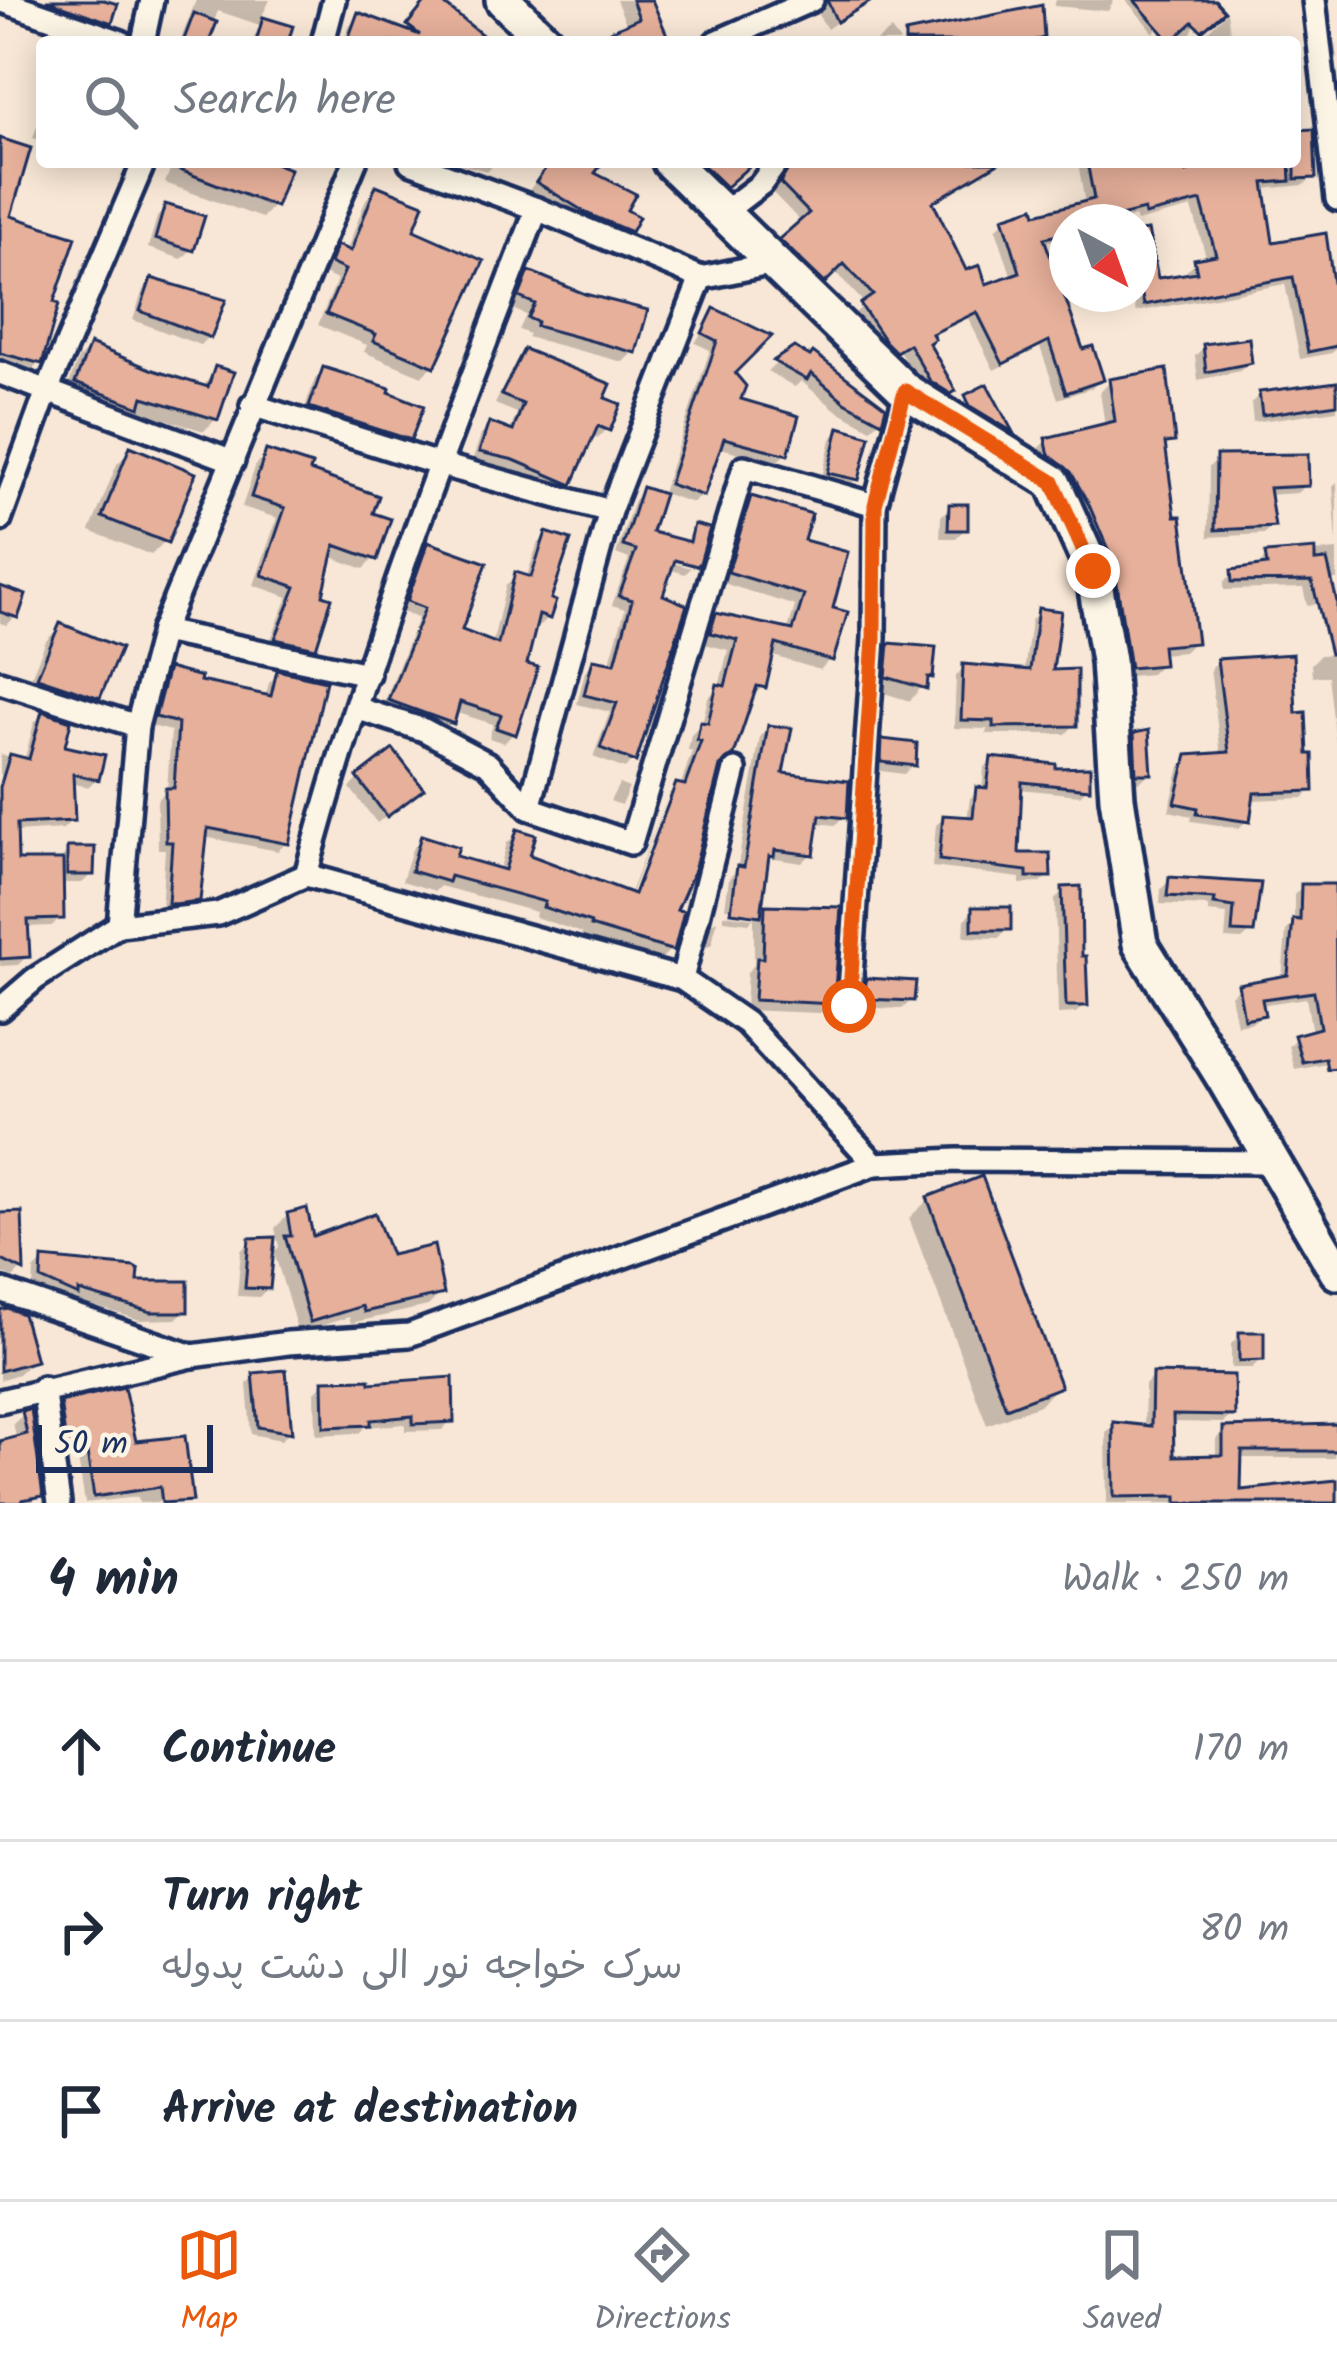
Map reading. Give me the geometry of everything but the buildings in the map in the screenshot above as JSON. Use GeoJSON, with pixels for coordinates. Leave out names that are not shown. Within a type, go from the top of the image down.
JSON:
{"type":"FeatureCollection","features":[{"type":"Feature","properties":{"kind":"main road"},"geometry":{"type":"LineString","coordinates":[[503,0],[540,36]]}},
{"type":"Feature","properties":{"kind":"main road"},"geometry":{"type":"LineString","coordinates":[[676,168],[905,391],[1053,482],[1093,571],[1108,661],[1117,798],[1140,944],[1337,1272]]}},
{"type":"Feature","properties":{"kind":"street"},"geometry":{"type":"LineString","coordinates":[[0,0],[104,36]]}},
{"type":"Feature","properties":{"kind":"street"},"geometry":{"type":"LineString","coordinates":[[144,36],[152,0]]}},
{"type":"Feature","properties":{"kind":"street"},"geometry":{"type":"LineString","coordinates":[[325,36],[334,0]]}},
{"type":"Feature","properties":{"kind":"street"},"geometry":{"type":"LineString","coordinates":[[730,36],[812,0]]}},
{"type":"Feature","properties":{"kind":"street"},"geometry":{"type":"LineString","coordinates":[[1314,0],[1337,199]]}},
{"type":"Feature","properties":{"kind":"street"},"geometry":{"type":"LineString","coordinates":[[0,520],[46,391],[141,168]]}},
{"type":"Feature","properties":{"kind":"street"},"geometry":{"type":"LineString","coordinates":[[118,925],[136,726],[162,631],[352,168]]}},
{"type":"Feature","properties":{"kind":"street"},"geometry":{"type":"LineString","coordinates":[[426,168],[701,278],[774,263]]}},
{"type":"Feature","properties":{"kind":"street"},"geometry":{"type":"LineString","coordinates":[[723,213],[761,184],[773,168]]}},
{"type":"Feature","properties":{"kind":"street"},"geometry":{"type":"LineString","coordinates":[[306,875],[438,464],[537,209]]}},
{"type":"Feature","properties":{"kind":"street"},"geometry":{"type":"LineString","coordinates":[[530,808],[610,511],[701,278]]}},
{"type":"Feature","properties":{"kind":"street"},"geometry":{"type":"LineString","coordinates":[[0,373],[233,461]]}},
{"type":"Feature","properties":{"kind":"street"},"geometry":{"type":"LineString","coordinates":[[849,1006],[874,638],[875,505],[905,391]]}},
{"type":"Feature","properties":{"kind":"street"},"geometry":{"type":"LineString","coordinates":[[252,405],[438,464],[610,511]]}},
{"type":"Feature","properties":{"kind":"street"},"geometry":{"type":"LineString","coordinates":[[356,708],[424,730],[488,764],[530,808],[631,843],[744,467],[875,505]]}},
{"type":"Feature","properties":{"kind":"street"},"geometry":{"type":"LineString","coordinates":[[162,631],[368,674]]}},
{"type":"Feature","properties":{"kind":"street"},"geometry":{"type":"LineString","coordinates":[[0,682],[136,726]]}},
{"type":"Feature","properties":{"kind":"street"},"geometry":{"type":"LineString","coordinates":[[682,979],[735,770]]}},
{"type":"Feature","properties":{"kind":"street"},"geometry":{"type":"LineString","coordinates":[[0,1009],[35,979],[118,925],[218,914],[306,875],[682,979],[746,1024],[875,1164]]}},
{"type":"Feature","properties":{"kind":"street"},"geometry":{"type":"LineString","coordinates":[[0,1401],[192,1356],[288,1343],[409,1335],[875,1164],[1272,1162]]}},
{"type":"Feature","properties":{"kind":"street"},"geometry":{"type":"LineString","coordinates":[[0,1290],[192,1356]]}},
{"type":"Feature","properties":{"kind":"street"},"geometry":{"type":"LineString","coordinates":[[43,1388],[59,1503]]}},
{"type":"Feature","properties":{"kind":"route"},"geometry":{"type":"LineString","coordinates":[[849,1006],[874,638],[875,505],[905,391],[1053,482],[1093,571]]}}]}
